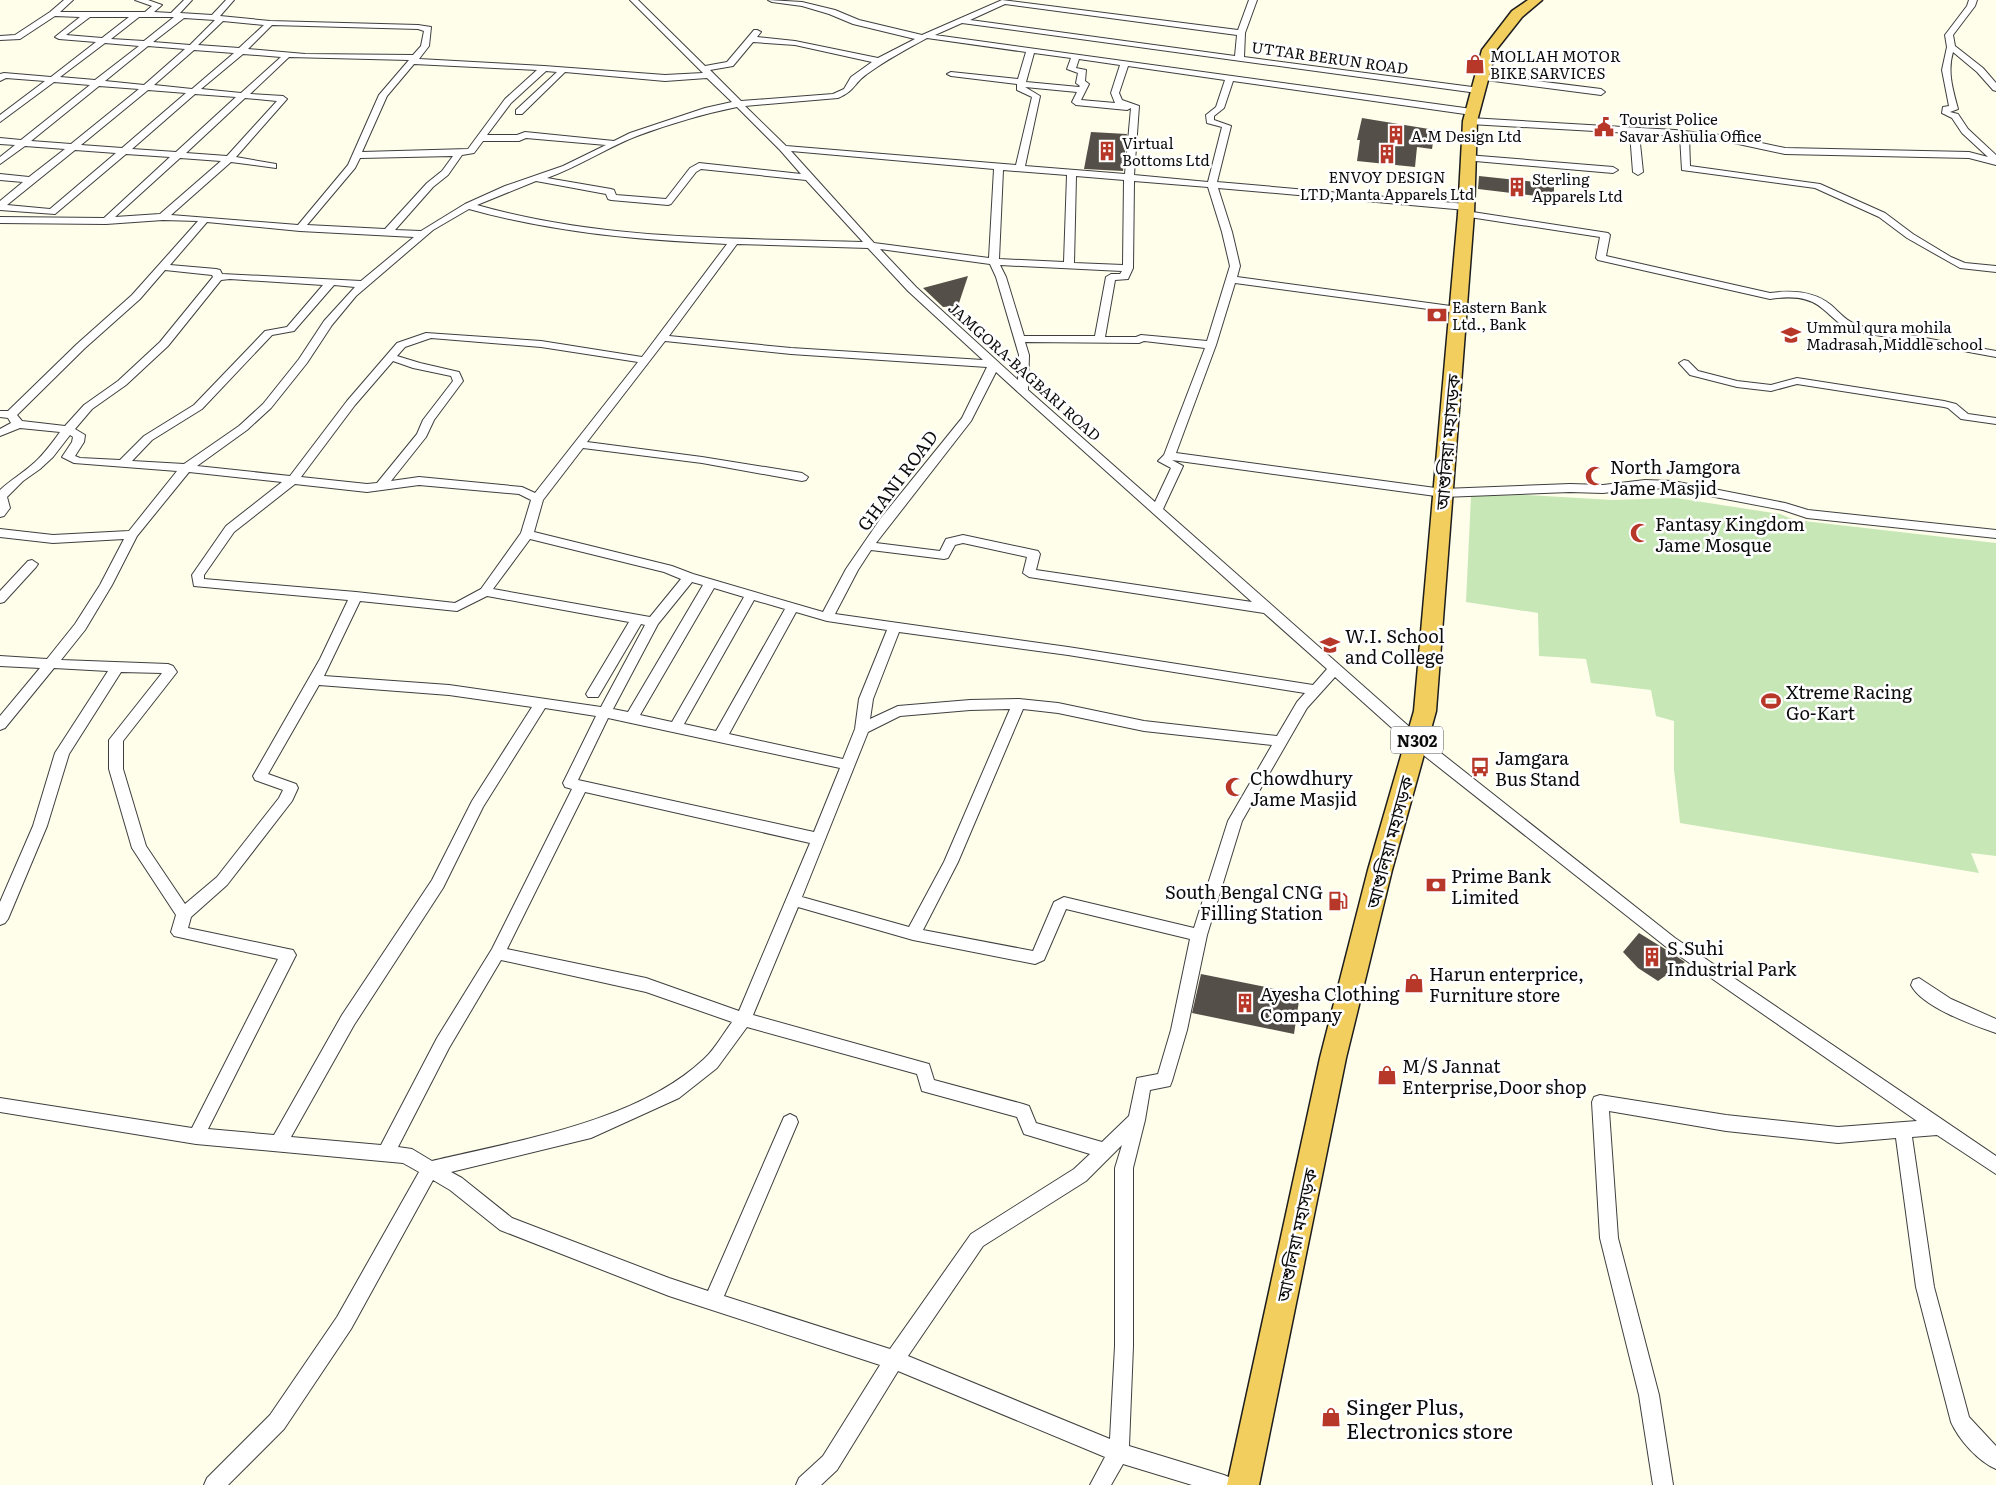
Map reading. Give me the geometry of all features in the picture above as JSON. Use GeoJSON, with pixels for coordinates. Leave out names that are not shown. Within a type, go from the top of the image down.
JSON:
{"type":"FeatureCollection","features":[{"type":"Feature","properties":{"kind":"highway","name":"আশুলিয়া মহাসড়ক"},"geometry":{"type":"LineString","coordinates":[[1243,1485],[1333,1058],[1380,870],[1425,711],[1466,210],[1467,158],[1471,117],[1489,50],[1517,14],[1536,0]]}},
{"type":"Feature","properties":{"kind":"street"},"geometry":{"type":"LineString","coordinates":[[0,38],[17,37],[54,14],[69,0]]}},
{"type":"Feature","properties":{"kind":"street"},"geometry":{"type":"LineString","coordinates":[[139,0],[158,5],[147,15]]}},
{"type":"Feature","properties":{"kind":"street"},"geometry":{"type":"LineString","coordinates":[[0,161],[148,43],[178,15],[188,0]]}},
{"type":"Feature","properties":{"kind":"street"},"geometry":{"type":"LineString","coordinates":[[0,207],[32,179],[148,87],[194,47],[230,0]]}},
{"type":"Feature","properties":{"kind":"street","name":"JAMGORA-BAGBARI ROAD"},"geometry":{"type":"LineString","coordinates":[[634,0],[783,148],[912,289],[1023,391],[1417,742],[1670,942],[1996,1166]]}},
{"type":"Feature","properties":{"kind":"street"},"geometry":{"type":"LineString","coordinates":[[772,0],[832,12],[856,22],[925,37],[1230,78],[1471,117],[1684,134],[1729,139],[1785,151],[1969,155],[1996,161]]}},
{"type":"Feature","properties":{"kind":"street"},"geometry":{"type":"LineString","coordinates":[[811,7],[819,0]]}},
{"type":"Feature","properties":{"kind":"street"},"geometry":{"type":"LineString","coordinates":[[1241,33],[1253,0]]}},
{"type":"Feature","properties":{"kind":"street"},"geometry":{"type":"LineString","coordinates":[[1973,0],[1971,6],[1949,35],[1951,47],[1947,56],[1947,78],[1954,109],[1946,109],[1946,113],[1955,116],[1966,131],[1996,161]]}},
{"type":"Feature","properties":{"kind":"street"},"geometry":{"type":"LineString","coordinates":[[0,725],[80,627],[106,585],[132,536],[186,468],[243,428],[268,406],[303,361],[328,323],[352,294],[421,234],[468,206],[508,188],[566,168],[632,135],[708,110],[737,104],[835,96],[847,91],[854,79],[879,61],[925,37],[1006,1]]}},
{"type":"Feature","properties":{"kind":"street","name":"UTTAR BERUN ROAD"},"geometry":{"type":"LineString","coordinates":[[1006,1],[1241,33],[1239,56],[1241,59],[1479,83],[1601,92]]}},
{"type":"Feature","properties":{"kind":"street"},"geometry":{"type":"LineString","coordinates":[[54,14],[178,15],[270,23],[426,28],[428,31],[425,46],[383,95],[357,155],[345,177],[300,228]]}},
{"type":"Feature","properties":{"kind":"street"},"geometry":{"type":"LineString","coordinates":[[88,14],[59,37],[287,54],[544,68],[665,78],[706,72],[730,64],[758,30]]}},
{"type":"Feature","properties":{"kind":"street"},"geometry":{"type":"LineString","coordinates":[[0,119],[137,15]]}},
{"type":"Feature","properties":{"kind":"street"},"geometry":{"type":"LineString","coordinates":[[961,20],[1241,59]]}},
{"type":"Feature","properties":{"kind":"street"},"geometry":{"type":"LineString","coordinates":[[0,207],[52,212],[242,50],[270,23]]}},
{"type":"Feature","properties":{"kind":"street"},"geometry":{"type":"LineString","coordinates":[[751,38],[795,43],[879,61]]}},
{"type":"Feature","properties":{"kind":"street"},"geometry":{"type":"LineString","coordinates":[[1951,47],[1980,70],[1996,88]]}},
{"type":"Feature","properties":{"kind":"street"},"geometry":{"type":"LineString","coordinates":[[1020,168],[1036,96],[1020,88],[1031,50]]}},
{"type":"Feature","properties":{"kind":"street"},"geometry":{"type":"LineString","coordinates":[[106,220],[287,54]]}},
{"type":"Feature","properties":{"kind":"street"},"geometry":{"type":"LineString","coordinates":[[1076,56],[1071,69],[1083,72],[1080,83],[1085,84],[1076,102],[1135,108]]}},
{"type":"Feature","properties":{"kind":"street"},"geometry":{"type":"LineString","coordinates":[[1125,63],[1115,93],[1118,102],[1135,106],[1135,108]]}},
{"type":"Feature","properties":{"kind":"street"},"geometry":{"type":"LineString","coordinates":[[357,155],[459,153],[471,151],[508,101],[544,68]]}},
{"type":"Feature","properties":{"kind":"street"},"geometry":{"type":"LineString","coordinates":[[518,112],[563,70]]}},
{"type":"Feature","properties":{"kind":"street"},"geometry":{"type":"LineString","coordinates":[[950,74],[1082,90]]}},
{"type":"Feature","properties":{"kind":"street"},"geometry":{"type":"LineString","coordinates":[[0,78],[4,75],[243,94],[283,99],[229,159],[163,217]]}},
{"type":"Feature","properties":{"kind":"street"},"geometry":{"type":"LineString","coordinates":[[1157,510],[1177,466],[1164,461],[1170,456],[1211,345],[1235,266],[1227,232],[1212,185],[1227,126],[1210,121],[1210,115],[1220,108],[1230,78]]}},
{"type":"Feature","properties":{"kind":"street"},"geometry":{"type":"LineString","coordinates":[[1100,338],[1111,277],[1124,277],[1128,268],[1129,177],[1135,108]]}},
{"type":"Feature","properties":{"kind":"street"},"geometry":{"type":"LineString","coordinates":[[1634,131],[1638,172]]}},
{"type":"Feature","properties":{"kind":"street"},"geometry":{"type":"LineString","coordinates":[[1684,134],[1685,168],[1817,186],[1882,215],[1910,236],[1963,266],[1996,269]]}},
{"type":"Feature","properties":{"kind":"street"},"geometry":{"type":"LineString","coordinates":[[481,138],[519,138],[524,135],[544,138],[597,139],[616,144]]}},
{"type":"Feature","properties":{"kind":"street"},"geometry":{"type":"LineString","coordinates":[[0,141],[178,154],[273,166]]}},
{"type":"Feature","properties":{"kind":"street"},"geometry":{"type":"LineString","coordinates":[[783,148],[1212,185],[1270,188],[1466,210],[1605,235],[1601,258],[1770,296],[1787,293],[1817,300],[1827,307],[1842,324],[1858,329],[1996,354]]}},
{"type":"Feature","properties":{"kind":"street"},"geometry":{"type":"LineString","coordinates":[[388,232],[430,185],[445,173],[459,153]]}},
{"type":"Feature","properties":{"kind":"street"},"geometry":{"type":"LineString","coordinates":[[1467,158],[1613,170]]}},
{"type":"Feature","properties":{"kind":"street"},"geometry":{"type":"LineString","coordinates":[[534,179],[611,192],[611,197],[668,202],[693,170],[699,166],[809,178]]}},
{"type":"Feature","properties":{"kind":"street"},"geometry":{"type":"LineString","coordinates":[[998,166],[994,262],[1002,277],[1024,355],[1023,391]]}},
{"type":"Feature","properties":{"kind":"street"},"geometry":{"type":"LineString","coordinates":[[1068,265],[1072,172]]}},
{"type":"Feature","properties":{"kind":"street"},"geometry":{"type":"LineString","coordinates":[[0,177],[32,179]]}},
{"type":"Feature","properties":{"kind":"street"},"geometry":{"type":"LineString","coordinates":[[468,206],[515,219],[569,229],[656,237],[734,241],[871,244],[994,262],[1128,268]]}},
{"type":"Feature","properties":{"kind":"street"},"geometry":{"type":"LineString","coordinates":[[41,220],[0,220],[106,220],[163,217],[300,228],[421,234]]}},
{"type":"Feature","properties":{"kind":"street"},"geometry":{"type":"LineString","coordinates":[[0,432],[10,418],[81,346],[136,297],[206,219]]}},
{"type":"Feature","properties":{"kind":"street"},"geometry":{"type":"LineString","coordinates":[[644,360],[541,344],[430,335],[401,345],[351,403],[294,479],[230,529],[198,575],[198,583],[356,596],[457,607],[484,592],[527,534],[537,499],[662,338],[734,241]]}},
{"type":"Feature","properties":{"kind":"street"},"geometry":{"type":"LineString","coordinates":[[162,267],[216,272],[218,277]]}},
{"type":"Feature","properties":{"kind":"street"},"geometry":{"type":"LineString","coordinates":[[0,513],[4,508],[1,496],[19,478],[36,467],[49,455],[88,408],[122,383],[164,344],[218,277],[230,276],[363,284]]}},
{"type":"Feature","properties":{"kind":"street"},"geometry":{"type":"LineString","coordinates":[[1231,279],[1408,305],[1458,310]]}},
{"type":"Feature","properties":{"kind":"street"},"geometry":{"type":"LineString","coordinates":[[123,464],[148,438],[198,407],[238,367],[269,332],[290,329],[331,282]]}},
{"type":"Feature","properties":{"kind":"street"},"geometry":{"type":"LineString","coordinates":[[662,338],[791,351],[994,364]]}},
{"type":"Feature","properties":{"kind":"street"},"geometry":{"type":"LineString","coordinates":[[1020,339],[1100,338],[1139,340],[1141,338],[1211,345]]}},
{"type":"Feature","properties":{"kind":"street"},"geometry":{"type":"LineString","coordinates":[[381,486],[422,435],[429,420],[458,381],[455,374],[417,366],[390,357]]}},
{"type":"Feature","properties":{"kind":"street"},"geometry":{"type":"LineString","coordinates":[[1684,363],[1694,373],[1737,384],[1771,388],[1797,381],[1944,404],[1952,406],[1965,416],[1996,421]]}},
{"type":"Feature","properties":{"kind":"street","name":"GHANI ROAD"},"geometry":{"type":"LineString","coordinates":[[827,617],[852,569],[885,521],[967,419],[994,364]]}},
{"type":"Feature","properties":{"kind":"street"},"geometry":{"type":"LineString","coordinates":[[10,418],[68,430],[79,435],[78,442],[68,457],[78,461],[186,468],[367,488],[419,481],[522,491],[537,499]]}},
{"type":"Feature","properties":{"kind":"street"},"geometry":{"type":"LineString","coordinates":[[580,444],[702,460],[802,477]]}},
{"type":"Feature","properties":{"kind":"street"},"geometry":{"type":"LineString","coordinates":[[1170,456],[1443,493],[1570,488],[1603,489],[1645,484],[1673,485],[1717,496],[1785,507],[1807,514],[1996,534]]}},
{"type":"Feature","properties":{"kind":"street"},"geometry":{"type":"LineString","coordinates":[[0,533],[53,539],[132,536]]}},
{"type":"Feature","properties":{"kind":"street"},"geometry":{"type":"LineString","coordinates":[[527,534],[668,569],[689,577],[827,617],[1068,651],[1315,690]]}},
{"type":"Feature","properties":{"kind":"street"},"geometry":{"type":"LineString","coordinates":[[869,546],[944,555],[950,542],[963,540],[1034,554],[1029,573],[1269,609]]}},
{"type":"Feature","properties":{"kind":"street"},"geometry":{"type":"LineString","coordinates":[[0,599],[32,564]]}},
{"type":"Feature","properties":{"kind":"street"},"geometry":{"type":"LineString","coordinates":[[689,577],[653,622],[604,712],[570,783],[819,839]]}},
{"type":"Feature","properties":{"kind":"street"},"geometry":{"type":"LineString","coordinates":[[631,718],[711,583]]}},
{"type":"Feature","properties":{"kind":"street"},"geometry":{"type":"LineString","coordinates":[[484,592],[653,622]]}},
{"type":"Feature","properties":{"kind":"street"},"geometry":{"type":"LineString","coordinates":[[676,727],[751,595]]}},
{"type":"Feature","properties":{"kind":"street"},"geometry":{"type":"LineString","coordinates":[[196,1136],[288,955],[179,932],[184,914],[222,881],[284,801],[291,788],[260,776],[315,680],[356,596]]}},
{"type":"Feature","properties":{"kind":"street"},"geometry":{"type":"LineString","coordinates":[[720,737],[793,607]]}},
{"type":"Feature","properties":{"kind":"street"},"geometry":{"type":"LineString","coordinates":[[592,694],[633,622],[637,620]]}},
{"type":"Feature","properties":{"kind":"street"},"geometry":{"type":"LineString","coordinates":[[214,1485],[276,1422],[333,1339],[405,1216],[430,1168],[591,1130],[673,1093],[711,1063],[743,1019],[819,839],[862,729],[866,699],[894,626]]}},
{"type":"Feature","properties":{"kind":"street"},"geometry":{"type":"LineString","coordinates":[[0,661],[168,669],[170,672],[116,740],[116,769],[139,848],[184,914]]}},
{"type":"Feature","properties":{"kind":"street"},"geometry":{"type":"LineString","coordinates":[[0,919],[40,826],[62,753],[117,667]]}},
{"type":"Feature","properties":{"kind":"street"},"geometry":{"type":"LineString","coordinates":[[1100,1485],[1120,1453],[1124,1346],[1124,1168],[1137,1119],[1143,1083],[1164,1081],[1179,1030],[1200,935],[1235,820],[1302,705],[1335,668]]}},
{"type":"Feature","properties":{"kind":"street"},"geometry":{"type":"LineString","coordinates":[[315,680],[449,690],[604,712],[848,765]]}},
{"type":"Feature","properties":{"kind":"street"},"geometry":{"type":"LineString","coordinates":[[279,1143],[348,1020],[438,884],[477,804],[541,703]]}},
{"type":"Feature","properties":{"kind":"street"},"geometry":{"type":"LineString","coordinates":[[862,729],[898,711],[970,705],[1018,704],[1058,708],[1144,726],[1282,741]]}},
{"type":"Feature","properties":{"kind":"street"},"geometry":{"type":"LineString","coordinates":[[914,934],[951,862],[1018,704]]}},
{"type":"Feature","properties":{"kind":"street"},"geometry":{"type":"LineString","coordinates":[[386,1153],[444,1043],[497,953],[581,786]]}},
{"type":"Feature","properties":{"kind":"street"},"geometry":{"type":"LineString","coordinates":[[793,900],[914,934],[1036,958],[1039,955],[1059,906],[1064,903],[1200,935]]}},
{"type":"Feature","properties":{"kind":"street"},"geometry":{"type":"LineString","coordinates":[[497,953],[646,985],[743,1019],[923,1069],[926,1072],[925,1082],[928,1086],[1022,1111],[1030,1129],[1105,1150]]}},
{"type":"Feature","properties":{"kind":"street"},"geometry":{"type":"LineString","coordinates":[[1919,985],[1924,990],[1954,1007],[1996,1026]]}},
{"type":"Feature","properties":{"kind":"street"},"geometry":{"type":"LineString","coordinates":[[1663,1485],[1649,1395],[1609,1238],[1600,1102],[1726,1123],[1819,1133],[1903,1131],[1941,1127]]}},
{"type":"Feature","properties":{"kind":"street"},"geometry":{"type":"LineString","coordinates":[[2,1108],[196,1136],[406,1155],[456,1184],[506,1224],[669,1287],[894,1360],[1120,1453],[1224,1485]]}},
{"type":"Feature","properties":{"kind":"street"},"geometry":{"type":"LineString","coordinates":[[806,1485],[830,1463],[894,1360],[977,1240],[1080,1175],[1137,1119]]}},
{"type":"Feature","properties":{"kind":"street"},"geometry":{"type":"LineString","coordinates":[[712,1302],[790,1122]]}},
{"type":"Feature","properties":{"kind":"street"},"geometry":{"type":"LineString","coordinates":[[1903,1131],[1925,1287],[1961,1422],[1979,1444],[1996,1459]]}},
{"type":"Feature","properties":{"kind":"green space"},"geometry":{"type":"Polygon","coordinates":[[[1527,495],[1613,500],[1676,498],[1780,514],[1795,520],[1996,543],[1996,856],[1971,853],[1979,873],[1680,823],[1674,770],[1674,721],[1656,716],[1651,690],[1591,683],[1586,659],[1539,656],[1538,613],[1466,602],[1471,496],[1527,495]]]}},
{"type":"Feature","properties":{"kind":"building"},"geometry":{"type":"Polygon","coordinates":[[[1362,118],[1435,130],[1432,149],[1417,147],[1415,167],[1357,161],[1360,140],[1357,140],[1362,118]]]}},
{"type":"Feature","properties":{"kind":"building","name":"Virtual Bottoms Ltd"},"geometry":{"type":"Polygon","coordinates":[[[1091,132],[1127,134],[1123,171],[1084,169],[1091,132]]]}},
{"type":"Feature","properties":{"kind":"building","name":"Sterling Apparels Ltd"},"geometry":{"type":"Polygon","coordinates":[[[1479,176],[1554,184],[1554,198],[1478,189],[1479,176]]]}},
{"type":"Feature","properties":{"kind":"building"},"geometry":{"type":"Polygon","coordinates":[[[968,276],[958,306],[943,307],[923,288],[968,276]]]}},
{"type":"Feature","properties":{"kind":"building","name":"S.Suhi Industrial Park"},"geometry":{"type":"Polygon","coordinates":[[[1639,933],[1685,962],[1658,981],[1638,968],[1623,952],[1639,933]]]}},
{"type":"Feature","properties":{"kind":"building","name":"Ayesha Clothing Company"},"geometry":{"type":"Polygon","coordinates":[[[1201,974],[1300,994],[1294,1034],[1192,1013],[1201,974]]]}},
{"type":"Feature","properties":{"kind":"place","name":"MOLLAH MOTOR BIKE SARVICES"},"geometry":{"type":"Point","coordinates":[1475,64]}},
{"type":"Feature","properties":{"kind":"place","name":"Tourist Police Savar Ashulia Office"},"geometry":{"type":"Point","coordinates":[1604,127]}},
{"type":"Feature","properties":{"kind":"place","name":"A.M Design Ltd"},"geometry":{"type":"Point","coordinates":[1396,135]}},
{"type":"Feature","properties":{"kind":"place","name":"Virtual Bottoms Ltd"},"geometry":{"type":"Point","coordinates":[1107,151]}},
{"type":"Feature","properties":{"kind":"place","name":"ENVOY DESIGN LTD,Manta Apparels Ltd"},"geometry":{"type":"Point","coordinates":[1387,154]}},
{"type":"Feature","properties":{"kind":"place","name":"Sterling Apparels Ltd"},"geometry":{"type":"Point","coordinates":[1517,187]}},
{"type":"Feature","properties":{"kind":"place","name":"Eastern Bank Ltd., Bank"},"geometry":{"type":"Point","coordinates":[1437,315]}},
{"type":"Feature","properties":{"kind":"place","name":"Ummul qura mohila Madrasah,Middle school"},"geometry":{"type":"Point","coordinates":[1791,335]}},
{"type":"Feature","properties":{"kind":"place","name":"North Jamgora Jame Masjid"},"geometry":{"type":"Point","coordinates":[1595,476]}},
{"type":"Feature","properties":{"kind":"place","name":"Fantasy Kingdom Jame Mosque"},"geometry":{"type":"Point","coordinates":[1640,533]}},
{"type":"Feature","properties":{"kind":"place","name":"W.I. School and College"},"geometry":{"type":"Point","coordinates":[1330,645]}},
{"type":"Feature","properties":{"kind":"place","name":"Xtreme Racing Go-Kart"},"geometry":{"type":"Point","coordinates":[1771,701]}},
{"type":"Feature","properties":{"kind":"place","name":"Jamgara Bus Stand"},"geometry":{"type":"Point","coordinates":[1480,767]}},
{"type":"Feature","properties":{"kind":"place","name":"Chowdhury Jame Masjid"},"geometry":{"type":"Point","coordinates":[1235,787]}},
{"type":"Feature","properties":{"kind":"place","name":"Prime Bank Limited"},"geometry":{"type":"Point","coordinates":[1436,885]}},
{"type":"Feature","properties":{"kind":"place","name":"South Bengal CNG Filling Station"},"geometry":{"type":"Point","coordinates":[1338,901]}},
{"type":"Feature","properties":{"kind":"place","name":"S.Suhi Industrial Park"},"geometry":{"type":"Point","coordinates":[1652,957]}},
{"type":"Feature","properties":{"kind":"place","name":"Harun enterprice, Furniture store"},"geometry":{"type":"Point","coordinates":[1414,983]}},
{"type":"Feature","properties":{"kind":"place","name":"Ayesha Clothing Company"},"geometry":{"type":"Point","coordinates":[1245,1003]}},
{"type":"Feature","properties":{"kind":"place","name":"M/S Jannat Enterprise,Door shop"},"geometry":{"type":"Point","coordinates":[1387,1075]}},
{"type":"Feature","properties":{"kind":"place","name":"Singer Plus, Electronics store"},"geometry":{"type":"Point","coordinates":[1331,1417]}}]}
